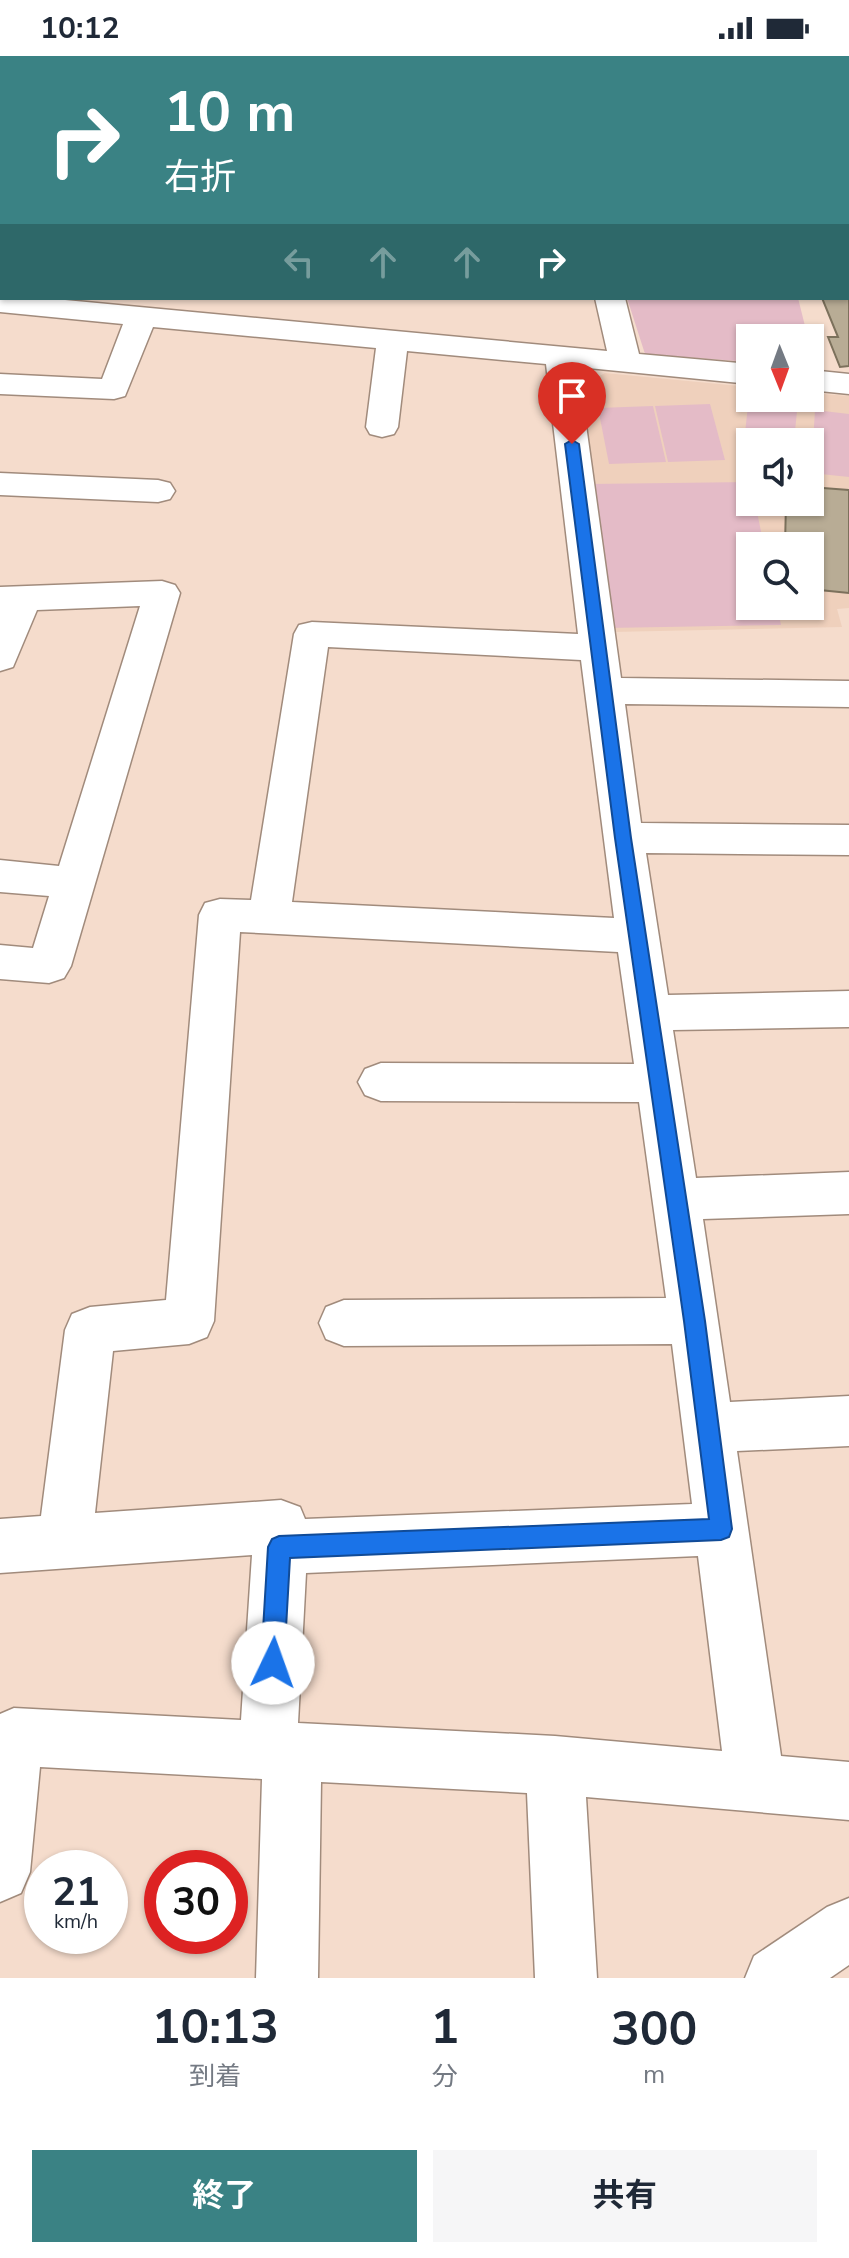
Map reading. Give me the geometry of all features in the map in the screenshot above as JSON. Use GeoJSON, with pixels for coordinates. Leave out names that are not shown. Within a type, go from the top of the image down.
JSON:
{"type":"FeatureCollection","features":[{"type":"Feature","properties":{"kind":"street"},"geometry":{"type":"LineString","coordinates":[[610,300],[625,362]]}},
{"type":"Feature","properties":{"kind":"street"},"geometry":{"type":"LineString","coordinates":[[0,303],[94,305],[141,317],[243,311],[393,339],[736,373]]}},
{"type":"Feature","properties":{"kind":"street"},"geometry":{"type":"LineString","coordinates":[[0,384],[114,389],[141,317]]}},
{"type":"Feature","properties":{"kind":"street"},"geometry":{"type":"LineString","coordinates":[[382,427],[393,339]]}},
{"type":"Feature","properties":{"kind":"street"},"geometry":{"type":"LineString","coordinates":[[561,357],[623,838],[694,1321],[756,1785]]}},
{"type":"Feature","properties":{"kind":"street"},"geometry":{"type":"LineString","coordinates":[[824,381],[849,384]]}},
{"type":"Feature","properties":{"kind":"street"},"geometry":{"type":"LineString","coordinates":[[0,484],[158,491]]}},
{"type":"Feature","properties":{"kind":"street"},"geometry":{"type":"LineString","coordinates":[[0,658],[12,598],[162,593],[49,966],[0,962]]}},
{"type":"Feature","properties":{"kind":"street"},"geometry":{"type":"LineString","coordinates":[[269,917],[312,634],[598,648]]}},
{"type":"Feature","properties":{"kind":"street"},"geometry":{"type":"LineString","coordinates":[[604,691],[849,694]]}},
{"type":"Feature","properties":{"kind":"street"},"geometry":{"type":"LineString","coordinates":[[623,838],[849,840]]}},
{"type":"Feature","properties":{"kind":"street"},"geometry":{"type":"LineString","coordinates":[[0,876],[75,883]]}},
{"type":"Feature","properties":{"kind":"street"},"geometry":{"type":"LineString","coordinates":[[65,1541],[90,1330],[189,1321],[220,915],[637,936]]}},
{"type":"Feature","properties":{"kind":"street"},"geometry":{"type":"LineString","coordinates":[[648,1013],[849,1009]]}},
{"type":"Feature","properties":{"kind":"street"},"geometry":{"type":"LineString","coordinates":[[381,1082],[658,1083]]}},
{"type":"Feature","properties":{"kind":"street"},"geometry":{"type":"LineString","coordinates":[[674,1199],[849,1193]]}},
{"type":"Feature","properties":{"kind":"street"},"geometry":{"type":"LineString","coordinates":[[344,1323],[694,1321]]}},
{"type":"Feature","properties":{"kind":"street"},"geometry":{"type":"LineString","coordinates":[[708,1428],[849,1421]]}},
{"type":"Feature","properties":{"kind":"street"},"geometry":{"type":"LineString","coordinates":[[0,1546],[281,1526],[280,1751],[287,1978]]}},
{"type":"Feature","properties":{"kind":"street"},"geometry":{"type":"LineString","coordinates":[[279,1547],[721,1529]]}},
{"type":"Feature","properties":{"kind":"street"},"geometry":{"type":"LineString","coordinates":[[0,1872],[14,1737],[555,1765],[849,1791]]}},
{"type":"Feature","properties":{"kind":"street"},"geometry":{"type":"LineString","coordinates":[[555,1765],[566,1978]]}},
{"type":"Feature","properties":{"kind":"street"},"geometry":{"type":"LineString","coordinates":[[776,1978],[849,1929]]}},
{"type":"Feature","properties":{"kind":"shaded area"},"geometry":{"type":"Polygon","coordinates":[[[628,300],[798,300],[804,324],[736,324],[736,361],[645,354],[628,300]]]}},
{"type":"Feature","properties":{"kind":"shaded area"},"geometry":{"type":"Polygon","coordinates":[[[605,373],[736,386],[736,412],[824,412],[824,394],[849,396],[849,608],[837,609],[842,627],[612,632],[577,388],[605,373]]]}},
{"type":"Feature","properties":{"kind":"shaded area"},"geometry":{"type":"Polygon","coordinates":[[[710,404],[725,460],[668,462],[655,406],[710,404]]]}},
{"type":"Feature","properties":{"kind":"shaded area"},"geometry":{"type":"Polygon","coordinates":[[[653,406],[666,462],[609,464],[598,408],[653,406]]]}},
{"type":"Feature","properties":{"kind":"shaded area"},"geometry":{"type":"Polygon","coordinates":[[[747,412],[797,412],[795,428],[746,428],[747,412]]]}},
{"type":"Feature","properties":{"kind":"shaded area"},"geometry":{"type":"Polygon","coordinates":[[[815,412],[849,414],[849,477],[824,474],[824,428],[814,428],[815,412]]]}},
{"type":"Feature","properties":{"kind":"shaded area"},"geometry":{"type":"Polygon","coordinates":[[[736,482],[736,516],[758,516],[761,532],[736,532],[736,620],[780,620],[781,625],[607,628],[589,484],[736,482]]]}},
{"type":"Feature","properties":{"kind":"building"},"geometry":{"type":"Polygon","coordinates":[[[823,300],[849,300],[849,366],[840,367],[828,337],[838,337],[823,300]]]}},
{"type":"Feature","properties":{"kind":"building"},"geometry":{"type":"Polygon","coordinates":[[[824,488],[849,490],[849,593],[824,590],[824,532],[785,532],[786,516],[824,516],[824,488]]]}},
{"type":"Feature","properties":{"kind":"route"},"geometry":{"type":"LineString","coordinates":[[273,1663],[279,1547],[721,1529],[694,1321],[623,838],[572,444]]}}]}
